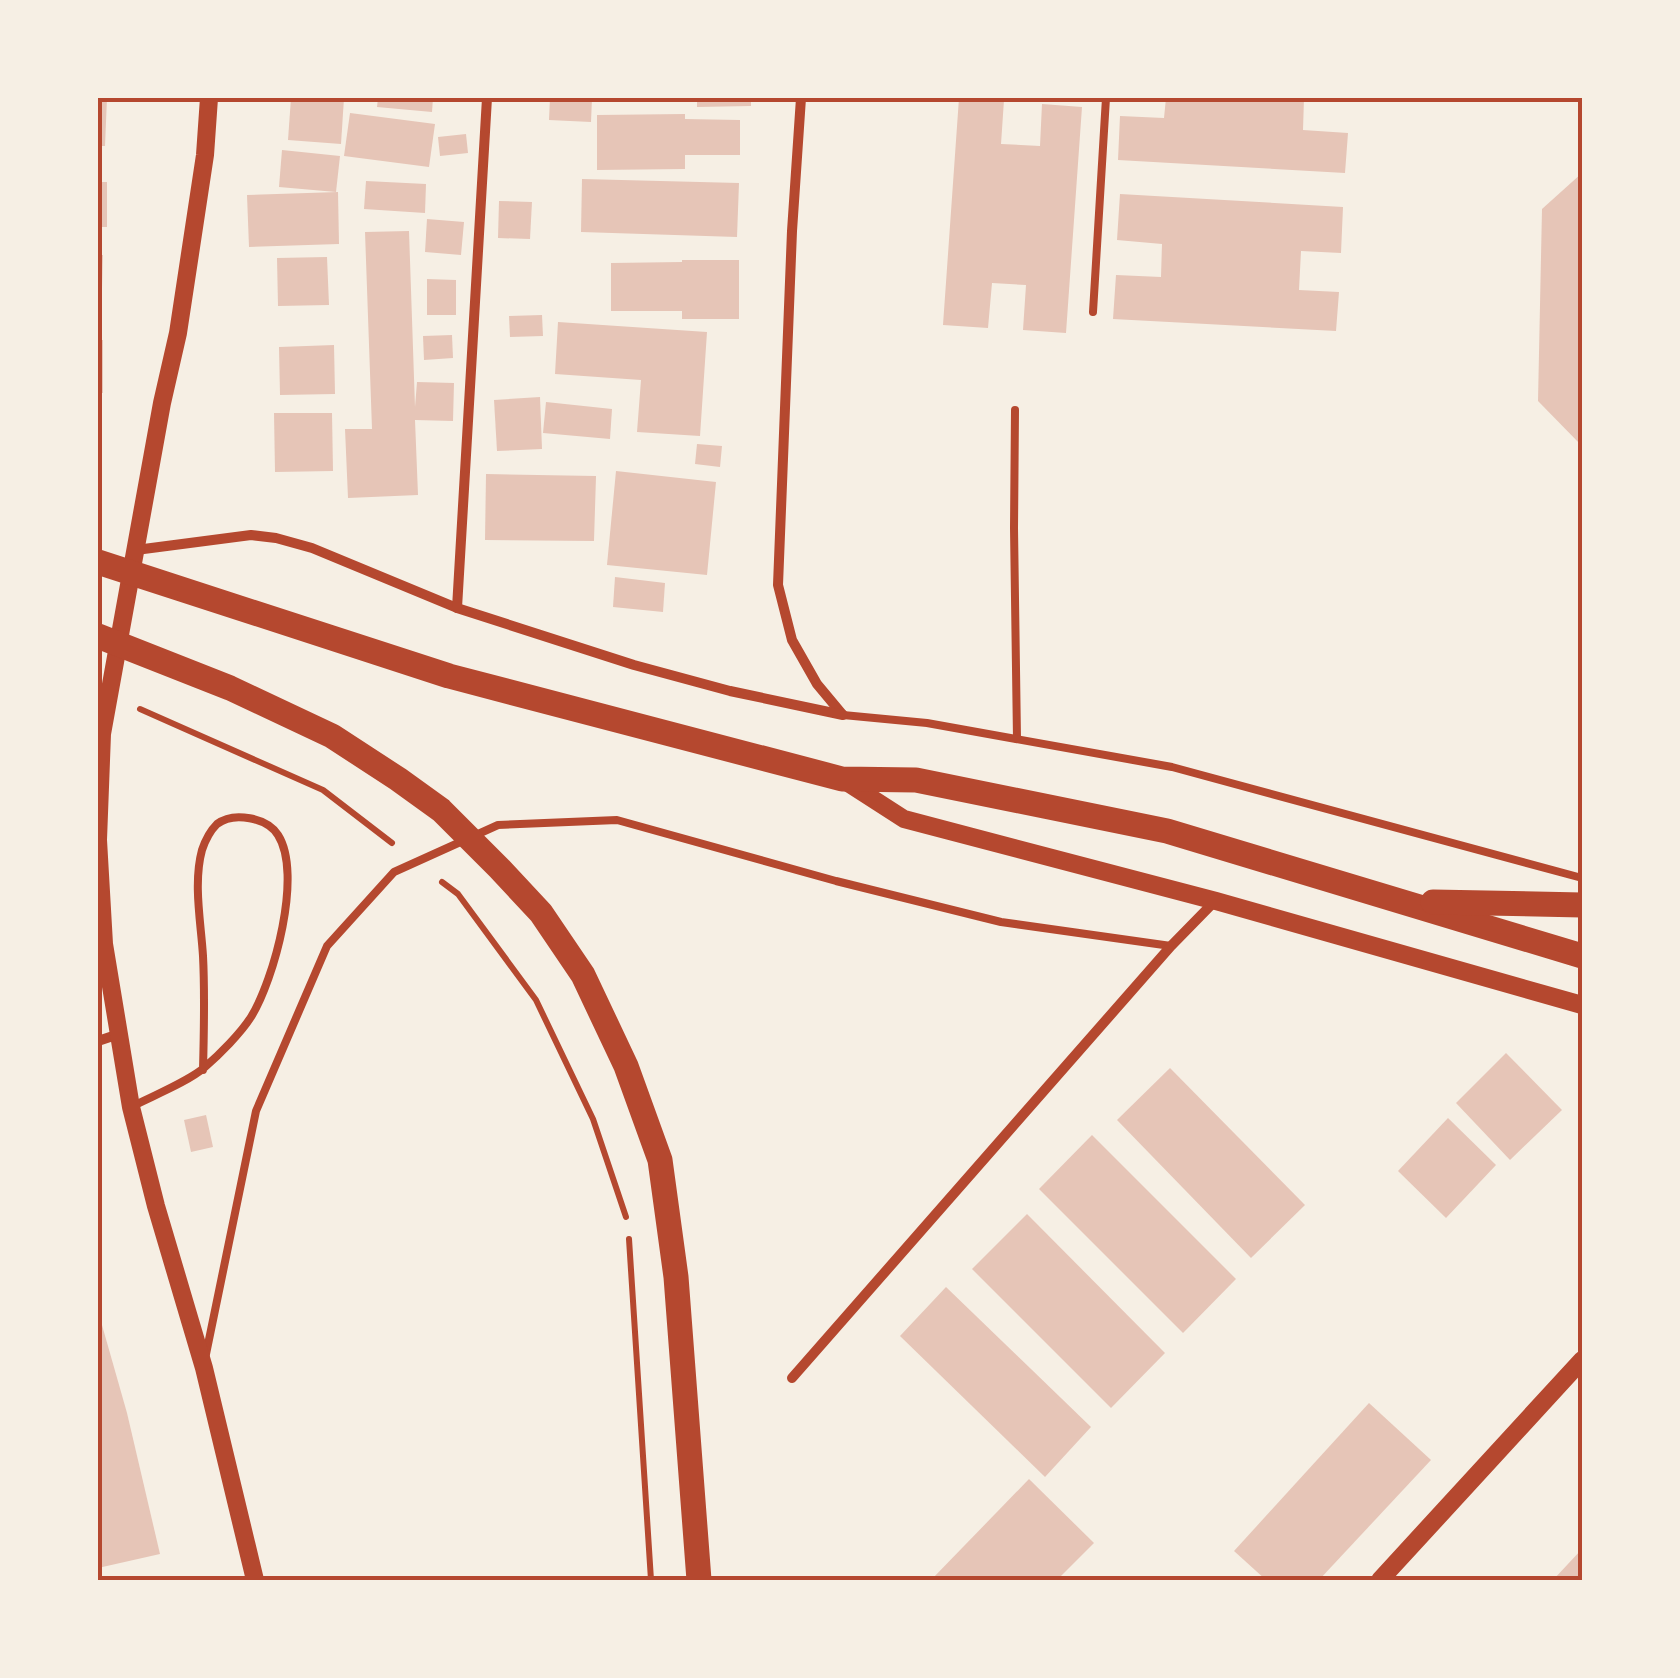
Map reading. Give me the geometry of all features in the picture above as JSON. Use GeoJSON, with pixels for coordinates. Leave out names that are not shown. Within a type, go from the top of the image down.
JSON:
{"type":"FeatureCollection","features":[{"type":"Feature","properties":{"kind":"main road"},"geometry":{"type":"LineString","coordinates":[[98,562],[449,676],[842,779],[916,780],[1167,830],[1582,956]]}},
{"type":"Feature","properties":{"kind":"main road"},"geometry":{"type":"LineString","coordinates":[[98,636],[230,688],[332,736],[398,779],[440,810],[541,912],[583,975],[626,1066],[660,1160],[676,1277],[699,1580]]}},
{"type":"Feature","properties":{"kind":"main road"},"geometry":{"type":"LineString","coordinates":[[1401,901],[1582,905]]}},
{"type":"Feature","properties":{"kind":"street"},"geometry":{"type":"LineString","coordinates":[[209,98],[205,155],[178,333],[102,734],[98,840],[103,927],[131,1108],[204,1368],[255,1580]]}},
{"type":"Feature","properties":{"kind":"street"},"geometry":{"type":"LineString","coordinates":[[457,608],[487,98]]}},
{"type":"Feature","properties":{"kind":"street"},"geometry":{"type":"LineString","coordinates":[[802,98],[792,231],[778,585],[792,640],[817,684],[843,715]]}},
{"type":"Feature","properties":{"kind":"street"},"geometry":{"type":"LineString","coordinates":[[136,550],[250,535],[276,538],[312,548],[457,608],[634,665],[843,715]]}},
{"type":"Feature","properties":{"kind":"street"},"geometry":{"type":"LineString","coordinates":[[842,779],[904,819],[1216,900],[1582,1006]]}},
{"type":"Feature","properties":{"kind":"street"},"geometry":{"type":"LineString","coordinates":[[792,1378],[1171,946],[1216,900]]}},
{"type":"Feature","properties":{"kind":"street"},"geometry":{"type":"LineString","coordinates":[[98,1041],[119,1034]]}},
{"type":"Feature","properties":{"kind":"street"},"geometry":{"type":"LineString","coordinates":[[1380,1580],[1582,1360]]}},
{"type":"Feature","properties":{"kind":"lane"},"geometry":{"type":"LineString","coordinates":[[1093,312],[1106,98]]}},
{"type":"Feature","properties":{"kind":"lane"},"geometry":{"type":"LineString","coordinates":[[1016,410],[1017,739]]}},
{"type":"Feature","properties":{"kind":"lane"},"geometry":{"type":"LineString","coordinates":[[843,715],[926,723],[1172,767],[1582,878]]}},
{"type":"Feature","properties":{"kind":"lane"},"geometry":{"type":"LineString","coordinates":[[131,1108],[202,1070],[249,1020],[263,993],[284,919],[288,880],[279,837],[267,823],[244,818],[220,821],[202,852],[199,882],[206,1005],[202,1070]]}},
{"type":"Feature","properties":{"kind":"lane"},"geometry":{"type":"LineString","coordinates":[[204,1368],[256,1112],[327,946],[394,872],[498,825],[617,820],[1001,922],[1171,946]]}},
{"type":"Feature","properties":{"kind":"path"},"geometry":{"type":"LineString","coordinates":[[132,706],[323,790],[398,848]]}},
{"type":"Feature","properties":{"kind":"path"},"geometry":{"type":"LineString","coordinates":[[428,871],[458,894],[536,1000],[593,1119],[628,1222],[650,1580]]}},
{"type":"Feature","properties":{"kind":"building"},"geometry":{"type":"Polygon","coordinates":[[[98,98],[107,98],[105,146],[98,146],[98,98]]]}},
{"type":"Feature","properties":{"kind":"building"},"geometry":{"type":"Polygon","coordinates":[[[291,98],[344,98],[341,144],[288,140],[291,98]]]}},
{"type":"Feature","properties":{"kind":"building"},"geometry":{"type":"Polygon","coordinates":[[[378,98],[433,98],[432,112],[377,107],[378,98]]]}},
{"type":"Feature","properties":{"kind":"building"},"geometry":{"type":"Polygon","coordinates":[[[550,98],[592,98],[591,122],[549,120],[550,98]]]}},
{"type":"Feature","properties":{"kind":"building"},"geometry":{"type":"Polygon","coordinates":[[[697,98],[751,98],[751,106],[697,107],[697,98]]]}},
{"type":"Feature","properties":{"kind":"building"},"geometry":{"type":"Polygon","coordinates":[[[959,98],[1004,100],[1001,144],[1040,146],[1042,104],[1082,107],[1066,333],[1023,330],[1026,285],[992,283],[988,328],[943,325],[959,98]]]}},
{"type":"Feature","properties":{"kind":"building"},"geometry":{"type":"Polygon","coordinates":[[[1166,98],[1304,98],[1303,130],[1348,133],[1345,173],[1118,160],[1120,116],[1164,118],[1166,98]]]}},
{"type":"Feature","properties":{"kind":"building"},"geometry":{"type":"Polygon","coordinates":[[[350,113],[435,124],[429,167],[344,156],[350,113]]]}},
{"type":"Feature","properties":{"kind":"building"},"geometry":{"type":"Polygon","coordinates":[[[685,114],[685,119],[740,120],[740,155],[685,155],[685,169],[597,170],[597,115],[685,114]]]}},
{"type":"Feature","properties":{"kind":"building"},"geometry":{"type":"Polygon","coordinates":[[[466,134],[468,153],[440,156],[438,137],[466,134]]]}},
{"type":"Feature","properties":{"kind":"building"},"geometry":{"type":"Polygon","coordinates":[[[282,150],[340,156],[336,192],[279,187],[282,150]]]}},
{"type":"Feature","properties":{"kind":"building"},"geometry":{"type":"Polygon","coordinates":[[[1582,173],[1582,446],[1538,401],[1542,209],[1582,173]]]}},
{"type":"Feature","properties":{"kind":"building"},"geometry":{"type":"Polygon","coordinates":[[[582,179],[739,183],[737,237],[581,232],[582,179]]]}},
{"type":"Feature","properties":{"kind":"building"},"geometry":{"type":"Polygon","coordinates":[[[366,181],[426,184],[425,213],[364,209],[366,181]]]}},
{"type":"Feature","properties":{"kind":"building"},"geometry":{"type":"Polygon","coordinates":[[[98,182],[107,182],[107,227],[98,227],[98,182]]]}},
{"type":"Feature","properties":{"kind":"building"},"geometry":{"type":"Polygon","coordinates":[[[338,192],[339,244],[249,247],[247,195],[338,192]]]}},
{"type":"Feature","properties":{"kind":"building"},"geometry":{"type":"Polygon","coordinates":[[[1120,194],[1343,207],[1341,253],[1301,251],[1299,290],[1339,292],[1336,331],[1113,319],[1116,275],[1161,277],[1162,244],[1117,240],[1120,194]]]}},
{"type":"Feature","properties":{"kind":"building"},"geometry":{"type":"Polygon","coordinates":[[[499,201],[532,202],[530,239],[498,238],[499,201]]]}},
{"type":"Feature","properties":{"kind":"building"},"geometry":{"type":"Polygon","coordinates":[[[427,219],[464,222],[461,255],[425,252],[427,219]]]}},
{"type":"Feature","properties":{"kind":"building"},"geometry":{"type":"Polygon","coordinates":[[[409,231],[415,407],[417,382],[454,383],[453,421],[415,420],[418,495],[348,498],[345,429],[372,429],[365,232],[409,231]]]}},
{"type":"Feature","properties":{"kind":"building"},"geometry":{"type":"Polygon","coordinates":[[[98,255],[103,255],[102,289],[98,288],[98,255]]]}},
{"type":"Feature","properties":{"kind":"building"},"geometry":{"type":"Polygon","coordinates":[[[327,257],[329,305],[278,306],[277,258],[327,257]]]}},
{"type":"Feature","properties":{"kind":"building"},"geometry":{"type":"Polygon","coordinates":[[[739,260],[739,319],[682,319],[682,311],[611,311],[611,263],[739,260]]]}},
{"type":"Feature","properties":{"kind":"building"},"geometry":{"type":"Polygon","coordinates":[[[427,279],[456,280],[456,315],[427,315],[427,279]]]}},
{"type":"Feature","properties":{"kind":"building"},"geometry":{"type":"Polygon","coordinates":[[[542,315],[543,336],[510,337],[509,316],[542,315]]]}},
{"type":"Feature","properties":{"kind":"building"},"geometry":{"type":"Polygon","coordinates":[[[558,322],[707,332],[700,436],[637,432],[641,380],[555,374],[558,322]]]}},
{"type":"Feature","properties":{"kind":"building"},"geometry":{"type":"Polygon","coordinates":[[[452,335],[453,358],[424,360],[423,336],[452,335]]]}},
{"type":"Feature","properties":{"kind":"building"},"geometry":{"type":"Polygon","coordinates":[[[98,340],[103,340],[103,393],[98,393],[98,340]]]}},
{"type":"Feature","properties":{"kind":"building"},"geometry":{"type":"Polygon","coordinates":[[[334,345],[335,394],[280,395],[279,347],[334,345]]]}},
{"type":"Feature","properties":{"kind":"building"},"geometry":{"type":"Polygon","coordinates":[[[540,397],[542,449],[497,451],[494,400],[540,397]]]}},
{"type":"Feature","properties":{"kind":"building"},"geometry":{"type":"Polygon","coordinates":[[[546,402],[612,409],[610,439],[543,433],[546,402]]]}},
{"type":"Feature","properties":{"kind":"building"},"geometry":{"type":"Polygon","coordinates":[[[274,413],[332,413],[333,471],[275,472],[274,413]]]}},
{"type":"Feature","properties":{"kind":"building"},"geometry":{"type":"Polygon","coordinates":[[[697,444],[722,446],[720,467],[695,464],[697,444]]]}},
{"type":"Feature","properties":{"kind":"building"},"geometry":{"type":"Polygon","coordinates":[[[616,471],[716,482],[707,575],[607,565],[616,471]]]}},
{"type":"Feature","properties":{"kind":"building"},"geometry":{"type":"Polygon","coordinates":[[[486,474],[596,476],[594,541],[485,540],[486,474]]]}},
{"type":"Feature","properties":{"kind":"building"},"geometry":{"type":"Polygon","coordinates":[[[615,577],[665,583],[663,612],[613,607],[615,577]]]}},
{"type":"Feature","properties":{"kind":"building"},"geometry":{"type":"Polygon","coordinates":[[[1506,1053],[1562,1110],[1510,1160],[1456,1103],[1506,1053]]]}},
{"type":"Feature","properties":{"kind":"building"},"geometry":{"type":"Polygon","coordinates":[[[1170,1068],[1305,1205],[1251,1258],[1117,1120],[1170,1068]]]}},
{"type":"Feature","properties":{"kind":"building"},"geometry":{"type":"Polygon","coordinates":[[[206,1115],[213,1147],[191,1152],[184,1120],[206,1115]]]}},
{"type":"Feature","properties":{"kind":"building"},"geometry":{"type":"Polygon","coordinates":[[[1448,1118],[1496,1165],[1446,1218],[1398,1171],[1448,1118]]]}},
{"type":"Feature","properties":{"kind":"building"},"geometry":{"type":"Polygon","coordinates":[[[1092,1135],[1236,1279],[1183,1333],[1039,1189],[1092,1135]]]}},
{"type":"Feature","properties":{"kind":"building"},"geometry":{"type":"Polygon","coordinates":[[[1027,1214],[1165,1353],[1111,1408],[972,1269],[1027,1214]]]}},
{"type":"Feature","properties":{"kind":"building"},"geometry":{"type":"Polygon","coordinates":[[[946,1287],[1091,1427],[1045,1477],[900,1336],[946,1287]]]}},
{"type":"Feature","properties":{"kind":"building"},"geometry":{"type":"Polygon","coordinates":[[[98,1311],[160,1554],[98,1568],[98,1311]]]}},
{"type":"Feature","properties":{"kind":"building"},"geometry":{"type":"Polygon","coordinates":[[[1369,1403],[1431,1460],[1319,1580],[1266,1580],[1234,1551],[1369,1403]]]}},
{"type":"Feature","properties":{"kind":"building"},"geometry":{"type":"Polygon","coordinates":[[[1029,1479],[1094,1543],[1057,1580],[931,1580],[1029,1479]]]}},
{"type":"Feature","properties":{"kind":"building"},"geometry":{"type":"Polygon","coordinates":[[[1582,1549],[1582,1580],[1553,1580],[1582,1549]]]}}]}
